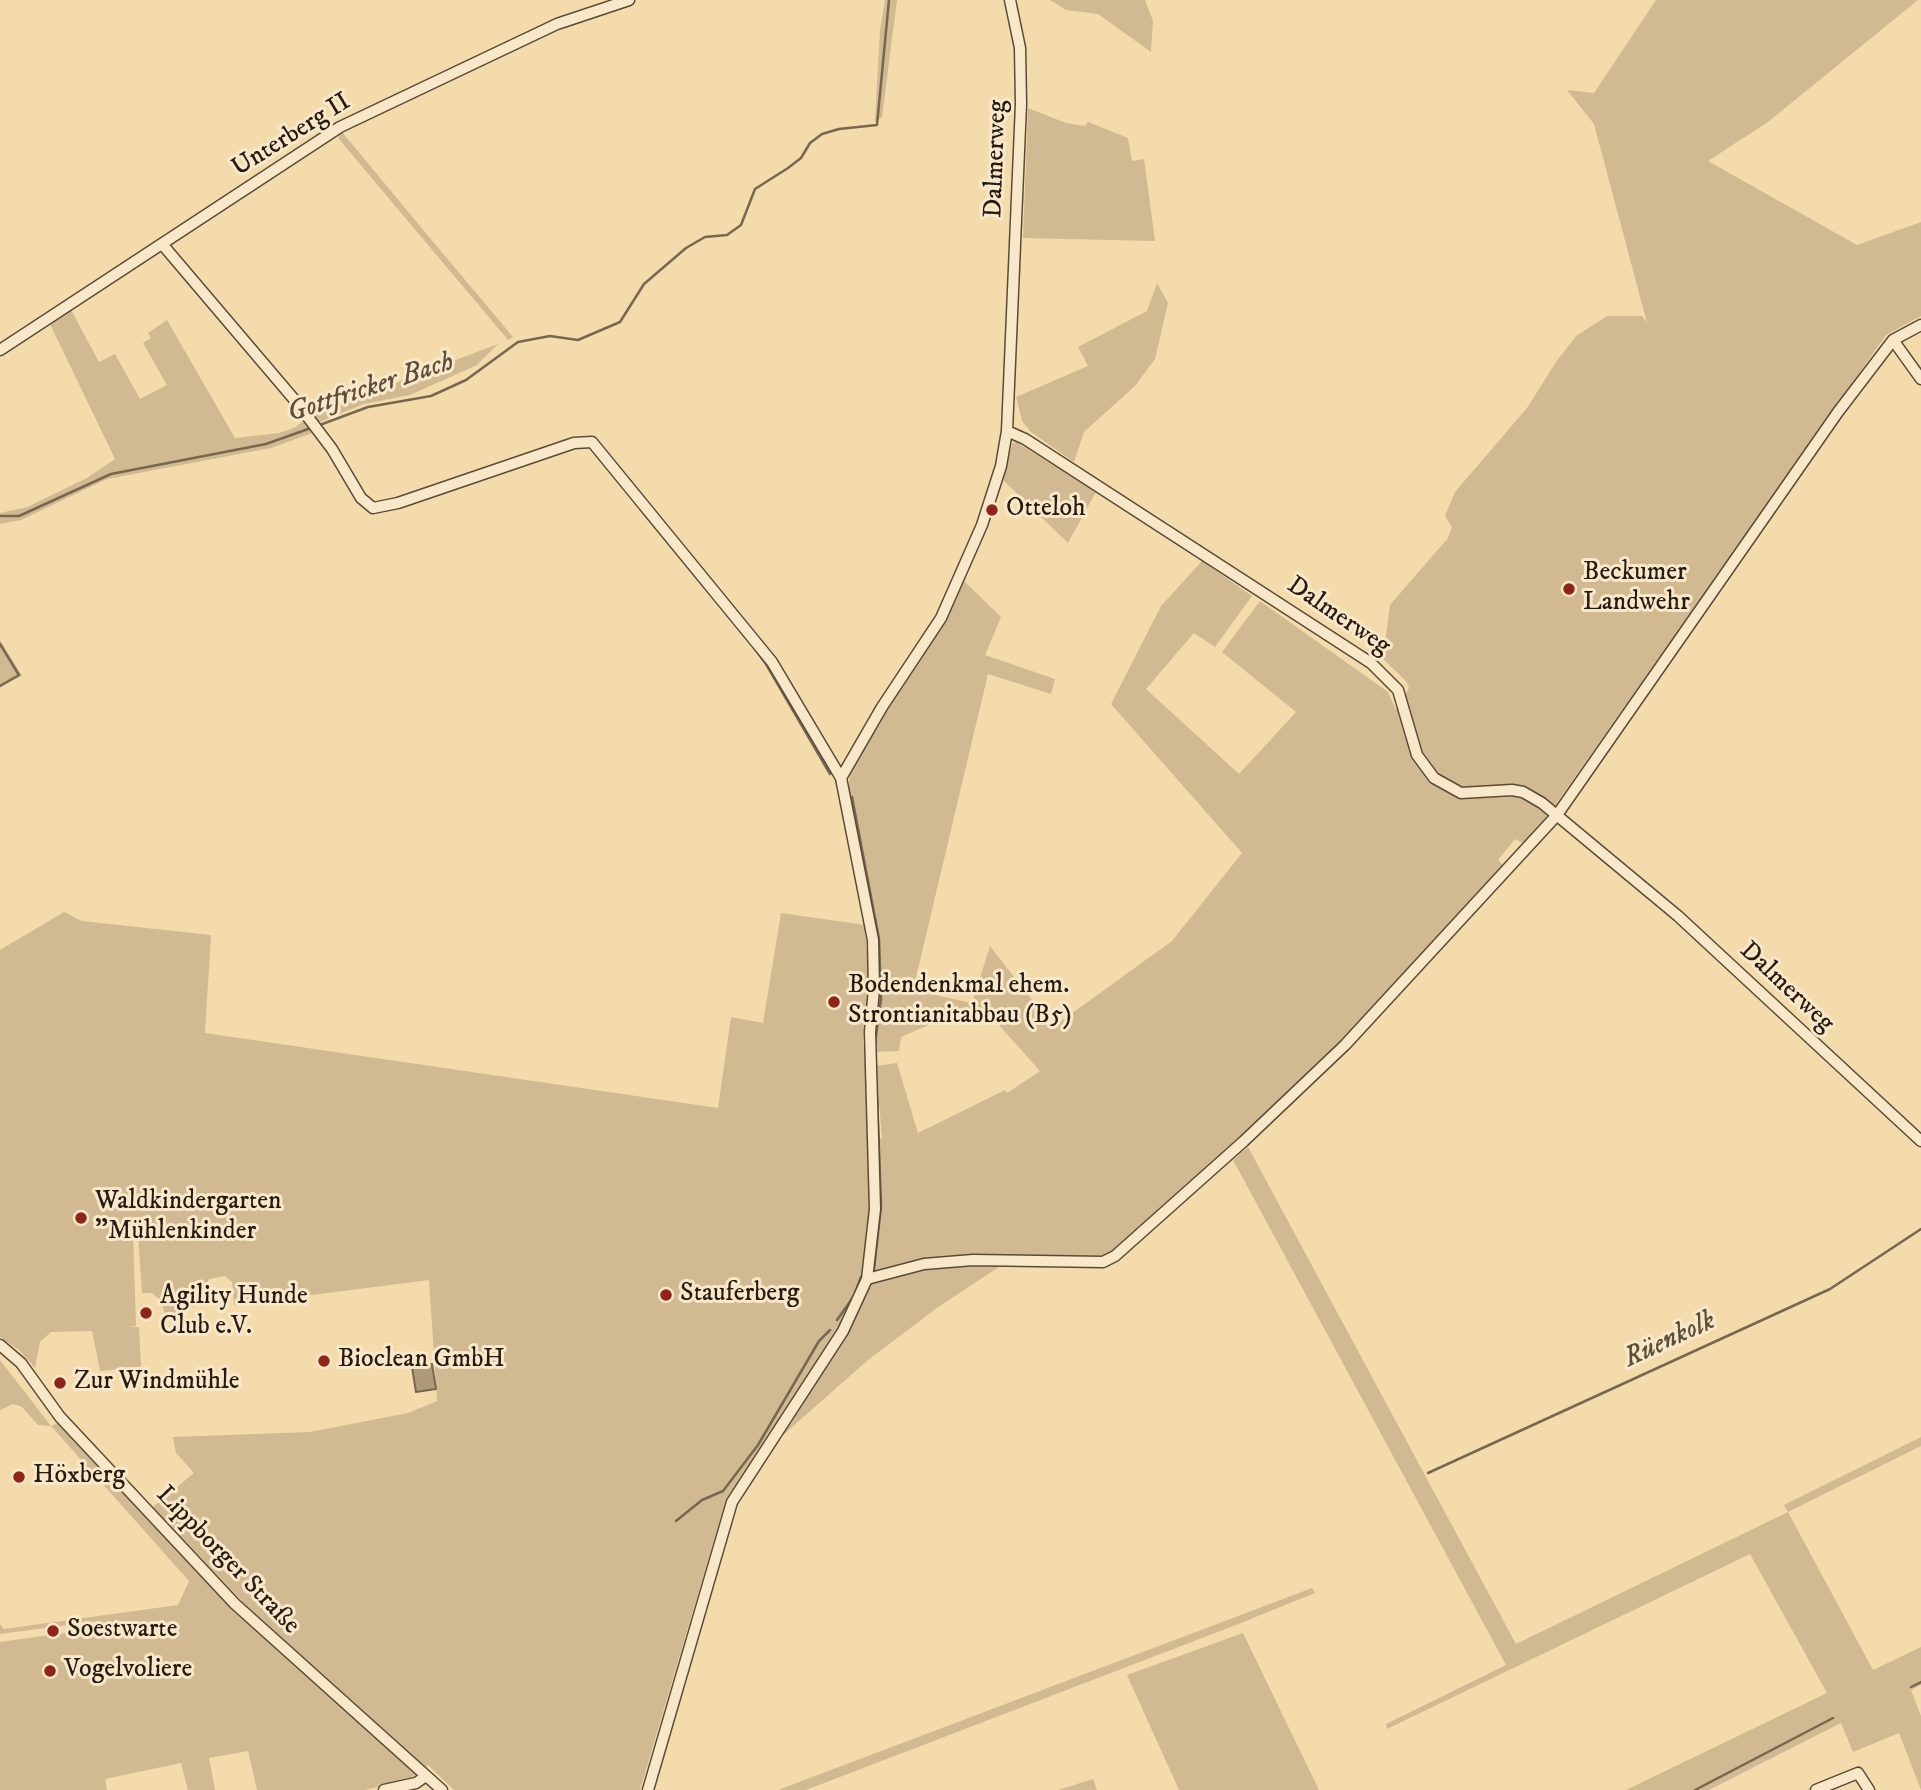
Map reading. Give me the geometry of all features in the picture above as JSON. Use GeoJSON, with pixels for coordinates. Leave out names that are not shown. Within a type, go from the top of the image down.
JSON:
{"type":"FeatureCollection","features":[{"type":"Feature","properties":{"kind":"street","name":"Unterberg II"},"geometry":{"type":"LineString","coordinates":[[0,350],[341,127],[557,24],[629,0]]}},
{"type":"Feature","properties":{"kind":"street","name":"Dalmerweg"},"geometry":{"type":"LineString","coordinates":[[1015,1],[1020,48],[1021,104],[1007,431],[1026,439],[1371,663],[1398,690],[1417,755],[1423,767],[1445,788],[1471,794],[1512,790],[1523,792],[1557,815],[1678,916],[1921,1141]]}},
{"type":"Feature","properties":{"kind":"street"},"geometry":{"type":"LineString","coordinates":[[162,244],[298,404],[332,449],[361,498],[373,508],[398,503],[574,443],[592,442],[772,662],[841,778],[873,940],[874,989],[870,1032],[876,1209],[867,1279],[844,1331],[732,1502],[648,1790]]}},
{"type":"Feature","properties":{"kind":"street"},"geometry":{"type":"LineString","coordinates":[[867,1279],[923,1264],[973,1260],[1096,1263],[1115,1256],[1345,1045],[1557,815],[1838,412],[1893,340],[1921,325]]}},
{"type":"Feature","properties":{"kind":"street"},"geometry":{"type":"LineString","coordinates":[[1893,340],[1921,379]]}},
{"type":"Feature","properties":{"kind":"street"},"geometry":{"type":"LineString","coordinates":[[841,778],[882,706],[941,618],[989,508],[1007,431]]}},
{"type":"Feature","properties":{"kind":"street","name":"Lippborger Straße"},"geometry":{"type":"LineString","coordinates":[[0,1345],[22,1363],[60,1417],[234,1604],[442,1790]]}},
{"type":"Feature","properties":{"kind":"street"},"geometry":{"type":"LineString","coordinates":[[1816,1790],[1858,1773],[1869,1790]]}},
{"type":"Feature","properties":{"kind":"street"},"geometry":{"type":"LineString","coordinates":[[384,1790],[416,1783],[426,1776]]}},
{"type":"Feature","properties":{"kind":"shaded area"},"geometry":{"type":"Polygon","coordinates":[[[885,0],[897,0],[882,117],[875,122],[880,30],[885,0]]]}},
{"type":"Feature","properties":{"kind":"shaded area"},"geometry":{"type":"Polygon","coordinates":[[[1050,0],[1145,0],[1153,21],[1151,52],[1098,14],[1066,10],[1050,0]]]}},
{"type":"Feature","properties":{"kind":"shaded area"},"geometry":{"type":"Polygon","coordinates":[[[1656,0],[1918,0],[1768,122],[1708,161],[1857,245],[1921,222],[1921,316],[1886,335],[1553,808],[1524,844],[1515,839],[1498,860],[1505,867],[1344,1044],[1113,1253],[1094,1260],[1017,1255],[937,1308],[868,1360],[756,1459],[726,1499],[640,1790],[454,1790],[428,1765],[408,1780],[365,1790],[257,1790],[248,1751],[209,1758],[215,1790],[188,1790],[181,1763],[105,1779],[107,1790],[0,1790],[0,1642],[100,1628],[99,1621],[0,1634],[0,1624],[4,1629],[178,1605],[189,1581],[51,1426],[58,1423],[233,1607],[242,1601],[153,1507],[194,1473],[176,1453],[173,1437],[310,1432],[408,1413],[437,1401],[429,1280],[234,1305],[232,1282],[225,1276],[209,1279],[199,1304],[166,1318],[161,1301],[152,1293],[142,1293],[138,1236],[141,1232],[133,1233],[136,1326],[129,1327],[139,1327],[141,1367],[100,1371],[92,1331],[51,1332],[40,1342],[35,1368],[19,1350],[0,1337],[0,950],[64,912],[82,921],[211,935],[205,1033],[718,1108],[731,1017],[763,1023],[781,913],[865,925],[869,984],[863,1040],[872,1135],[882,1139],[876,1066],[897,1063],[918,1133],[1005,1090],[1007,1093],[1040,1071],[988,1013],[977,1022],[969,1014],[959,1023],[952,1015],[901,1037],[899,1051],[874,1052],[878,967],[848,786],[852,767],[962,579],[1001,617],[985,655],[1055,679],[1051,694],[988,674],[913,990],[972,1003],[990,946],[1053,1027],[1172,941],[1242,853],[1111,704],[1161,606],[1202,561],[1252,596],[1215,647],[1194,633],[1146,689],[1239,774],[1296,712],[1222,652],[1260,601],[1388,692],[1396,710],[1409,688],[1406,681],[1380,656],[1384,650],[1390,605],[1448,538],[1452,527],[1445,516],[1455,492],[1527,408],[1576,336],[1607,316],[1642,316],[1647,323],[1594,124],[1567,90],[1594,93],[1656,0]]]}},
{"type":"Feature","properties":{"kind":"shaded area"},"geometry":{"type":"Polygon","coordinates":[[[1028,108],[1066,123],[1085,126],[1088,122],[1128,138],[1132,161],[1144,159],[1155,241],[1023,238],[1028,108]]]}},
{"type":"Feature","properties":{"kind":"shaded area"},"geometry":{"type":"Polygon","coordinates":[[[342,132],[513,337],[508,340],[338,138],[342,132]]]}},
{"type":"Feature","properties":{"kind":"shaded area"},"geometry":{"type":"Polygon","coordinates":[[[1157,283],[1168,303],[1155,359],[1135,386],[1084,432],[1074,462],[1031,432],[1022,421],[1016,397],[1088,366],[1078,347],[1147,311],[1157,283]]]}},
{"type":"Feature","properties":{"kind":"shaded area"},"geometry":{"type":"Polygon","coordinates":[[[70,308],[99,362],[115,354],[140,399],[167,385],[143,343],[151,338],[148,333],[167,320],[235,438],[279,433],[294,428],[305,420],[315,432],[271,448],[107,479],[21,520],[0,524],[0,513],[27,507],[87,478],[115,459],[49,322],[70,308]]]}},
{"type":"Feature","properties":{"kind":"shaded area"},"geometry":{"type":"Polygon","coordinates":[[[498,344],[477,365],[410,395],[364,404],[317,423],[311,415],[498,344]]]}},
{"type":"Feature","properties":{"kind":"shaded area"},"geometry":{"type":"Polygon","coordinates":[[[1016,442],[1096,492],[1068,543],[1003,480],[1012,444],[1016,442]]]}},
{"type":"Feature","properties":{"kind":"shaded area"},"geometry":{"type":"Polygon","coordinates":[[[0,640],[22,676],[0,687],[0,640]]]}},
{"type":"Feature","properties":{"kind":"shaded area"},"geometry":{"type":"Polygon","coordinates":[[[1248,1147],[1516,1644],[1788,1512],[1873,1670],[1921,1647],[1921,1685],[1911,1690],[1921,1716],[1921,1790],[1899,1733],[1853,1752],[1841,1723],[1709,1790],[1626,1790],[1827,1693],[1750,1554],[1387,1729],[1386,1724],[1506,1665],[1233,1160],[1248,1147]]]}},
{"type":"Feature","properties":{"kind":"shaded area"},"geometry":{"type":"Polygon","coordinates":[[[0,1360],[51,1426],[38,1425],[22,1407],[13,1404],[0,1410],[0,1360]]]}},
{"type":"Feature","properties":{"kind":"shaded area"},"geometry":{"type":"Polygon","coordinates":[[[432,1364],[436,1389],[416,1392],[412,1367],[432,1364]]]}},
{"type":"Feature","properties":{"kind":"shaded area"},"geometry":{"type":"Polygon","coordinates":[[[1921,1437],[1921,1446],[1788,1512],[1784,1505],[1921,1437]]]}},
{"type":"Feature","properties":{"kind":"shaded area"},"geometry":{"type":"Polygon","coordinates":[[[1312,1588],[1315,1593],[1236,1625],[806,1790],[778,1790],[1312,1588]]]}},
{"type":"Feature","properties":{"kind":"shaded area"},"geometry":{"type":"Polygon","coordinates":[[[1243,1633],[1319,1790],[1179,1790],[1127,1675],[1243,1633]]]}},
{"type":"Feature","properties":{"kind":"shaded area"},"geometry":{"type":"Polygon","coordinates":[[[1093,1779],[1097,1790],[1058,1790],[1093,1779]]]}},
{"type":"Feature","properties":{"kind":"waterway","name":"Gottfricker Bach"},"geometry":{"type":"LineString","coordinates":[[317,426],[368,407],[431,396],[466,380],[518,342],[550,336],[578,340],[620,322],[644,284],[686,248],[705,237],[727,235],[741,225],[755,189],[801,158],[810,143],[822,134],[839,129],[877,125],[889,0]]}},
{"type":"Feature","properties":{"kind":"waterway","name":"Gottfricker Bach"},"geometry":{"type":"LineString","coordinates":[[0,516],[19,516],[111,474],[266,444],[311,428]]}},
{"type":"Feature","properties":{"kind":"waterway"},"geometry":{"type":"LineString","coordinates":[[641,510],[706,589]]}},
{"type":"Feature","properties":{"kind":"waterway"},"geometry":{"type":"LineString","coordinates":[[0,644],[19,675],[0,686]]}},
{"type":"Feature","properties":{"kind":"waterway"},"geometry":{"type":"LineString","coordinates":[[752,645],[766,664],[830,774]]}},
{"type":"Feature","properties":{"kind":"waterway"},"geometry":{"type":"LineString","coordinates":[[852,797],[879,939],[881,999],[875,1043]]}},
{"type":"Feature","properties":{"kind":"waterway"},"geometry":{"type":"LineString","coordinates":[[874,1269],[881,1206],[877,1095]]}},
{"type":"Feature","properties":{"kind":"waterway","name":"Rüenkolk"},"geometry":{"type":"LineString","coordinates":[[1428,1473],[1830,1289],[1921,1229]]}},
{"type":"Feature","properties":{"kind":"waterway"},"geometry":{"type":"LineString","coordinates":[[837,1320],[854,1296],[861,1277]]}},
{"type":"Feature","properties":{"kind":"waterway"},"geometry":{"type":"LineString","coordinates":[[676,1521],[702,1500],[723,1491],[758,1445],[819,1341],[830,1330]]}},
{"type":"Feature","properties":{"kind":"waterway"},"geometry":{"type":"LineString","coordinates":[[1911,1687],[1921,1682]]}},
{"type":"Feature","properties":{"kind":"waterway"},"geometry":{"type":"LineString","coordinates":[[1695,1790],[1833,1718]]}},
{"type":"Feature","properties":{"kind":"place","name":"Otteloh"},"geometry":{"type":"Point","coordinates":[992,510]}},
{"type":"Feature","properties":{"kind":"place","name":"Beckumer Landwehr"},"geometry":{"type":"Point","coordinates":[1569,589]}},
{"type":"Feature","properties":{"kind":"place","name":"Bodendenkmal ehem. Strontianitabbau (B5)"},"geometry":{"type":"Point","coordinates":[834,1002]}},
{"type":"Feature","properties":{"kind":"place","name":"Waldkindergarten \"Mühlenkinder"},"geometry":{"type":"Point","coordinates":[81,1218]}},
{"type":"Feature","properties":{"kind":"place","name":"Stauferberg"},"geometry":{"type":"Point","coordinates":[666,1295]}},
{"type":"Feature","properties":{"kind":"place","name":"Agility Hunde Club e.V."},"geometry":{"type":"Point","coordinates":[146,1313]}},
{"type":"Feature","properties":{"kind":"place","name":"Bioclean GmbH"},"geometry":{"type":"Point","coordinates":[324,1361]}},
{"type":"Feature","properties":{"kind":"place","name":"Zur Windmühle"},"geometry":{"type":"Point","coordinates":[60,1383]}},
{"type":"Feature","properties":{"kind":"place","name":"Höxberg"},"geometry":{"type":"Point","coordinates":[19,1477]}},
{"type":"Feature","properties":{"kind":"place","name":"Soestwarte"},"geometry":{"type":"Point","coordinates":[53,1631]}},
{"type":"Feature","properties":{"kind":"place","name":"Vogelvoliere"},"geometry":{"type":"Point","coordinates":[50,1671]}}]}
